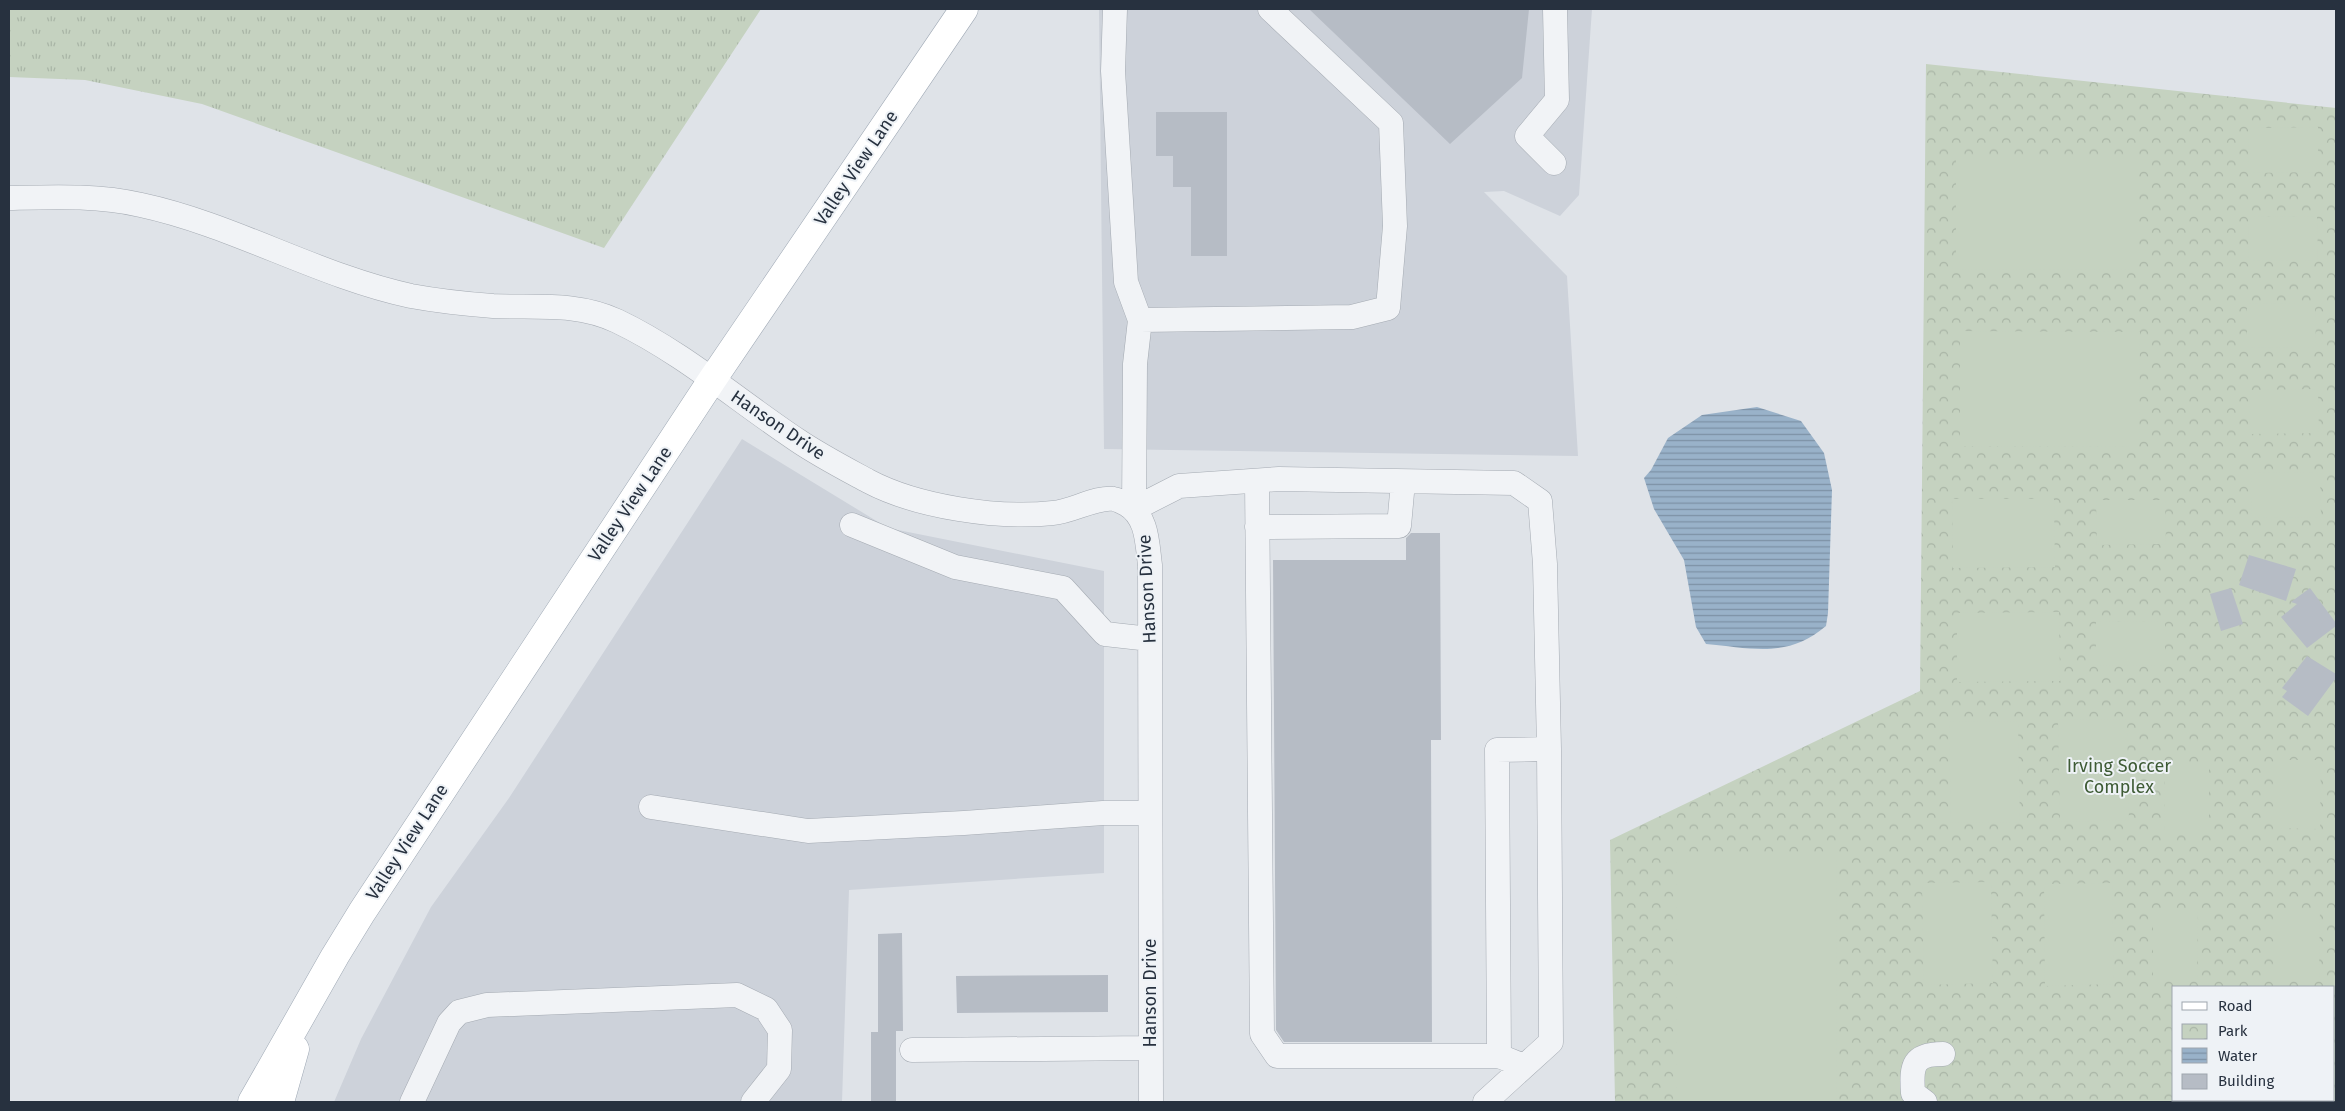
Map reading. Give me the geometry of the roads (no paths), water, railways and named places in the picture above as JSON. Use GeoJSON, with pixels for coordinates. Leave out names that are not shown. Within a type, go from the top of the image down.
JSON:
{"type":"FeatureCollection","features":[{"type":"Feature","properties":{"kind":"main road","name":"Valley View Lane"},"geometry":{"type":"LineString","coordinates":[[252,1102],[362,912],[712,380],[964,9]]}},
{"type":"Feature","properties":{"kind":"main road","name":"Valley View Lane"},"geometry":{"type":"LineString","coordinates":[[280,1102],[308,1007]]}},
{"type":"Feature","properties":{"kind":"street"},"geometry":{"type":"LineString","coordinates":[[1115,9],[1113,71],[1126,282],[1140,320],[1135,364],[1134,509],[1179,486],[1257,481],[1514,483],[1540,501],[1545,564],[1549,749],[1551,1042],[1485,1102]]}},
{"type":"Feature","properties":{"kind":"street"},"geometry":{"type":"LineString","coordinates":[[1140,320],[1352,317],[1388,308],[1395,226],[1391,123],[1270,9]]}},
{"type":"Feature","properties":{"kind":"street"},"geometry":{"type":"LineString","coordinates":[[1554,162],[1527,136],[1557,100],[1555,9]]}},
{"type":"Feature","properties":{"kind":"street","name":"Hanson Drive"},"geometry":{"type":"LineString","coordinates":[[9,198],[68,197],[139,204],[198,221],[368,284],[412,296],[486,305],[556,305],[589,310],[618,321],[669,351],[798,441],[880,487],[966,511],[1014,514],[1056,513],[1089,503],[1115,498],[1134,509],[1146,529],[1150,566],[1151,1102]]}},
{"type":"Feature","properties":{"kind":"street"},"geometry":{"type":"LineString","coordinates":[[1257,481],[1262,1034],[1276,1056],[1499,1056],[1524,1066]]}},
{"type":"Feature","properties":{"kind":"street"},"geometry":{"type":"LineString","coordinates":[[1257,528],[1399,526],[1403,482]]}},
{"type":"Feature","properties":{"kind":"street"},"geometry":{"type":"LineString","coordinates":[[852,525],[954,567],[1063,588],[1105,634],[1150,640]]}},
{"type":"Feature","properties":{"kind":"street"},"geometry":{"type":"LineString","coordinates":[[1499,1056],[1497,750],[1549,749]]}},
{"type":"Feature","properties":{"kind":"street"},"geometry":{"type":"LineString","coordinates":[[651,807],[808,831],[964,823],[1103,813],[1150,813]]}},
{"type":"Feature","properties":{"kind":"street"},"geometry":{"type":"LineString","coordinates":[[412,1102],[448,1023],[460,1012],[487,1005],[738,995],[766,1009],[780,1030],[779,1069],[753,1102]]}},
{"type":"Feature","properties":{"kind":"street"},"geometry":{"type":"LineString","coordinates":[[912,1050],[1150,1048]]}},
{"type":"Feature","properties":{"kind":"street"},"geometry":{"type":"LineString","coordinates":[[1925,1102],[1913,1092],[1914,1065],[1920,1058],[1928,1054],[1943,1054]]}},
{"type":"Feature","properties":{"kind":"water"},"geometry":{"type":"Polygon","coordinates":[[[1757,407],[1801,421],[1824,453],[1832,490],[1826,626],[1812,636],[1783,647],[1754,649],[1706,644],[1696,627],[1684,560],[1654,509],[1644,478],[1651,470],[1668,438],[1702,415],[1757,407]]]}},
{"type":"Feature","properties":{"kind":"park label","name":"Irving Soccer Complex"},"geometry":{"type":"Point","coordinates":[2119,776]}}]}
